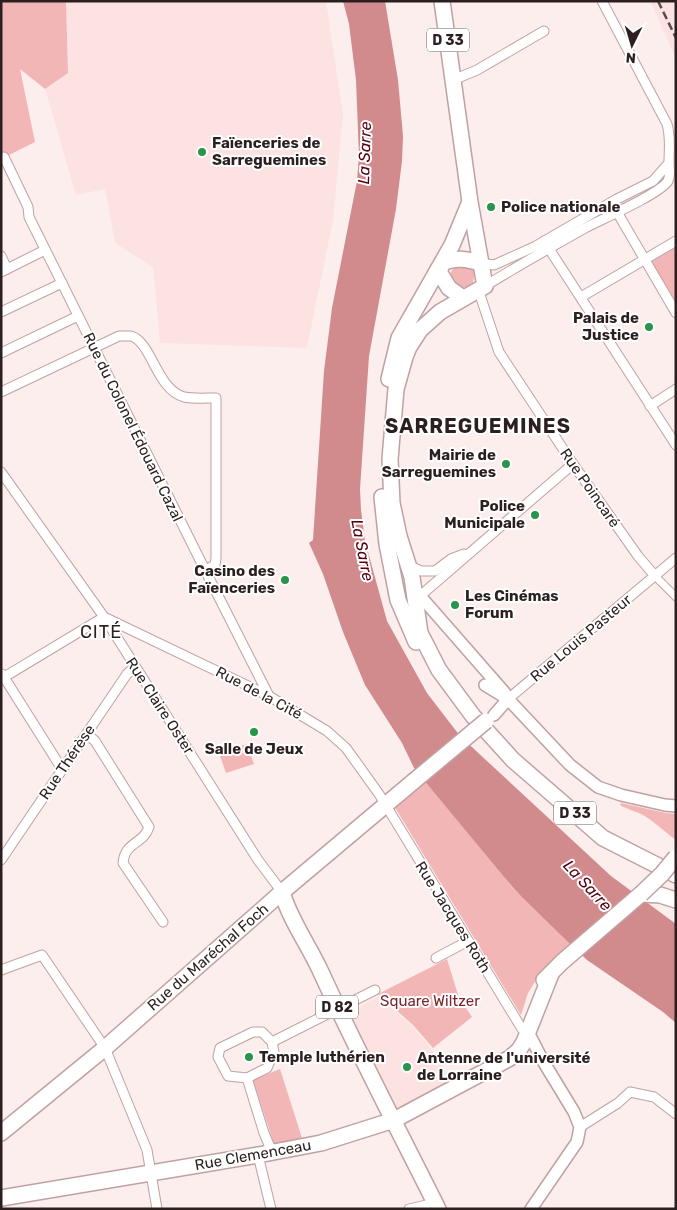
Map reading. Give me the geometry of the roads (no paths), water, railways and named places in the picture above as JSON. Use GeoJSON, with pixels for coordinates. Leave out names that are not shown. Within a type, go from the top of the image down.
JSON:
{"type":"FeatureCollection","features":[{"type":"Feature","properties":{"kind":"main road","name":"D 33"},"geometry":{"type":"LineString","coordinates":[[442,1],[480,263],[481,288],[432,318],[420,330],[409,347],[398,378],[394,405],[390,478],[396,524],[416,597],[420,633],[439,670],[473,716],[513,760],[603,838],[676,875]]}},
{"type":"Feature","properties":{"kind":"main road","name":"D 33"},"geometry":{"type":"LineString","coordinates":[[470,202],[445,265],[399,338],[390,378],[383,451],[382,487],[384,523],[398,600],[432,674],[465,721],[509,764],[593,839],[615,854],[676,884]]}},
{"type":"Feature","properties":{"kind":"main road"},"geometry":{"type":"LineString","coordinates":[[463,298],[449,288],[445,265],[464,258],[480,263]]}},
{"type":"Feature","properties":{"kind":"main road","name":"Rue du Maréchal Foch"},"geometry":{"type":"LineString","coordinates":[[1,1133],[105,1048],[282,892],[490,718]]}},
{"type":"Feature","properties":{"kind":"main road","name":"Rue Clemenceau"},"geometry":{"type":"LineString","coordinates":[[1,1198],[321,1143],[394,1120],[510,1058],[519,1050],[525,1030],[551,974],[562,962],[641,894],[662,874],[676,857]]}},
{"type":"Feature","properties":{"kind":"main road","name":"D 82"},"geometry":{"type":"LineString","coordinates":[[282,892],[285,903],[317,965],[361,1059],[437,1206]]}},
{"type":"Feature","properties":{"kind":"main road"},"geometry":{"type":"LineString","coordinates":[[641,894],[660,895],[676,900]]}},
{"type":"Feature","properties":{"kind":"main road","name":"Rue Clemenceau"},"geometry":{"type":"LineString","coordinates":[[491,1067],[512,1047],[525,1030]]}},
{"type":"Feature","properties":{"kind":"street"},"geometry":{"type":"LineString","coordinates":[[480,263],[494,265],[547,245],[617,212],[663,186],[672,183],[669,163],[671,146],[666,122],[602,1]]}},
{"type":"Feature","properties":{"kind":"street"},"geometry":{"type":"LineString","coordinates":[[453,80],[477,70],[544,31]]}},
{"type":"Feature","properties":{"kind":"street","name":"Rue du Colonel Édouard Cazal"},"geometry":{"type":"LineString","coordinates":[[4,156],[28,207],[29,217],[45,250],[269,696]]}},
{"type":"Feature","properties":{"kind":"street"},"geometry":{"type":"LineString","coordinates":[[481,288],[617,199],[653,181],[669,163]]}},
{"type":"Feature","properties":{"kind":"street"},"geometry":{"type":"LineString","coordinates":[[603,208],[611,208],[617,212],[676,313]]}},
{"type":"Feature","properties":{"kind":"street"},"geometry":{"type":"LineString","coordinates":[[581,297],[676,241]]}},
{"type":"Feature","properties":{"kind":"street"},"geometry":{"type":"LineString","coordinates":[[547,245],[676,445]]}},
{"type":"Feature","properties":{"kind":"street"},"geometry":{"type":"LineString","coordinates":[[1,256],[4,270],[45,250]]}},
{"type":"Feature","properties":{"kind":"street"},"geometry":{"type":"LineString","coordinates":[[1,312],[62,282]]}},
{"type":"Feature","properties":{"kind":"street","name":"Rue Poincaré"},"geometry":{"type":"LineString","coordinates":[[481,288],[498,352],[572,464],[638,556],[655,576]]}},
{"type":"Feature","properties":{"kind":"street"},"geometry":{"type":"LineString","coordinates":[[1,353],[78,316]]}},
{"type":"Feature","properties":{"kind":"street"},"geometry":{"type":"LineString","coordinates":[[1,392],[119,336],[132,336],[143,345],[160,377],[176,393],[185,397],[216,398],[216,558],[214,565],[205,570]]}},
{"type":"Feature","properties":{"kind":"street"},"geometry":{"type":"LineString","coordinates":[[650,406],[676,389]]}},
{"type":"Feature","properties":{"kind":"street"},"geometry":{"type":"LineString","coordinates":[[416,597],[572,464]]}},
{"type":"Feature","properties":{"kind":"street","name":"Rue Claire Oster"},"geometry":{"type":"LineString","coordinates":[[1,472],[104,617],[258,860],[282,892]]}},
{"type":"Feature","properties":{"kind":"street"},"geometry":{"type":"LineString","coordinates":[[408,564],[421,571],[435,571],[451,559],[471,551]]}},
{"type":"Feature","properties":{"kind":"street"},"geometry":{"type":"LineString","coordinates":[[416,597],[461,555]]}},
{"type":"Feature","properties":{"kind":"street","name":"Rue Louis Pasteur"},"geometry":{"type":"LineString","coordinates":[[508,699],[676,558]]}},
{"type":"Feature","properties":{"kind":"street"},"geometry":{"type":"LineString","coordinates":[[655,576],[676,597]]}},
{"type":"Feature","properties":{"kind":"street"},"geometry":{"type":"LineString","coordinates":[[416,597],[504,691],[508,699]]}},
{"type":"Feature","properties":{"kind":"street"},"geometry":{"type":"LineString","coordinates":[[62,769],[2,677],[104,617]]}},
{"type":"Feature","properties":{"kind":"street","name":"Rue de la Cité"},"geometry":{"type":"LineString","coordinates":[[104,617],[269,696],[327,732],[346,748],[379,794],[385,806]]}},
{"type":"Feature","properties":{"kind":"street","name":"Rue Thérèse"},"geometry":{"type":"LineString","coordinates":[[1,860],[127,674],[135,667]]}},
{"type":"Feature","properties":{"kind":"street"},"geometry":{"type":"LineString","coordinates":[[484,685],[508,699],[570,765],[598,786],[621,795],[676,806]]}},
{"type":"Feature","properties":{"kind":"street"},"geometry":{"type":"LineString","coordinates":[[490,718],[508,699]]}},
{"type":"Feature","properties":{"kind":"street"},"geometry":{"type":"LineString","coordinates":[[87,734],[95,741],[148,827],[146,835],[124,854],[123,863],[163,922]]}},
{"type":"Feature","properties":{"kind":"street","name":"Rue Jacques Roth"},"geometry":{"type":"LineString","coordinates":[[385,806],[525,1030],[574,1112],[580,1127]]}},
{"type":"Feature","properties":{"kind":"street"},"geometry":{"type":"LineString","coordinates":[[436,958],[468,941]]}},
{"type":"Feature","properties":{"kind":"street"},"geometry":{"type":"LineString","coordinates":[[1,970],[42,956],[105,1048],[147,1150],[157,1209]]}},
{"type":"Feature","properties":{"kind":"street"},"geometry":{"type":"LineString","coordinates":[[272,1042],[375,990]]}},
{"type":"Feature","properties":{"kind":"street"},"geometry":{"type":"LineString","coordinates":[[252,1032],[262,1032],[272,1042],[274,1052],[267,1068],[247,1078],[228,1076],[218,1056],[220,1048],[252,1032]]}},
{"type":"Feature","properties":{"kind":"street"},"geometry":{"type":"LineString","coordinates":[[519,1050],[529,1051],[543,1061]]}},
{"type":"Feature","properties":{"kind":"street"},"geometry":{"type":"LineString","coordinates":[[247,1078],[264,1133],[271,1209]]}},
{"type":"Feature","properties":{"kind":"street"},"geometry":{"type":"LineString","coordinates":[[531,1209],[577,1142],[580,1127],[618,1104],[630,1092],[654,1097],[676,1114]]}},
{"type":"Feature","properties":{"kind":"street"},"geometry":{"type":"LineString","coordinates":[[409,1209],[437,1206]]}},
{"type":"Feature","properties":{"kind":"water","name":"La Sarre"},"geometry":{"type":"Polygon","coordinates":[[[343,1],[385,1],[398,80],[403,136],[396,209],[369,356],[360,489],[365,541],[387,621],[427,693],[460,736],[611,876],[676,924],[676,1023],[587,960],[570,944],[521,896],[414,768],[402,743],[365,685],[343,632],[323,574],[309,543],[313,540],[324,371],[332,308],[357,181],[359,156],[356,80],[349,24],[343,1]]]}},
{"type":"Feature","properties":{"kind":"railway"},"geometry":{"type":"LineString","coordinates":[[658,1],[676,38]]}},
{"type":"Feature","properties":{"kind":"place","name":"Faïenceries de Sarreguemines"},"geometry":{"type":"Point","coordinates":[202,152]}},
{"type":"Feature","properties":{"kind":"place","name":"Police nationale"},"geometry":{"type":"Point","coordinates":[491,207]}},
{"type":"Feature","properties":{"kind":"place","name":"Palais de Justice"},"geometry":{"type":"Point","coordinates":[649,327]}},
{"type":"Feature","properties":{"kind":"place","name":"Mairie de Sarreguemines"},"geometry":{"type":"Point","coordinates":[506,464]}},
{"type":"Feature","properties":{"kind":"place","name":"Police Municipale"},"geometry":{"type":"Point","coordinates":[535,515]}},
{"type":"Feature","properties":{"kind":"place","name":"Casino des Faïenceries"},"geometry":{"type":"Point","coordinates":[285,580]}},
{"type":"Feature","properties":{"kind":"place","name":"Les Cinémas Forum"},"geometry":{"type":"Point","coordinates":[455,605]}},
{"type":"Feature","properties":{"kind":"place","name":"Salle de Jeux"},"geometry":{"type":"Point","coordinates":[254,732]}},
{"type":"Feature","properties":{"kind":"place","name":"Temple luthérien"},"geometry":{"type":"Point","coordinates":[249,1057]}},
{"type":"Feature","properties":{"kind":"place","name":"Antenne de l'université de Lorraine"},"geometry":{"type":"Point","coordinates":[407,1067]}},
{"type":"Feature","properties":{"kind":"district","name":"SARREGUEMINES"},"geometry":{"type":"Point","coordinates":[478,426]}},
{"type":"Feature","properties":{"kind":"district","name":"CITÉ"},"geometry":{"type":"Point","coordinates":[101,632]}},
{"type":"Feature","properties":{"kind":"park label","name":"Square Wiltzer"},"geometry":{"type":"Point","coordinates":[430,1001]}}]}
